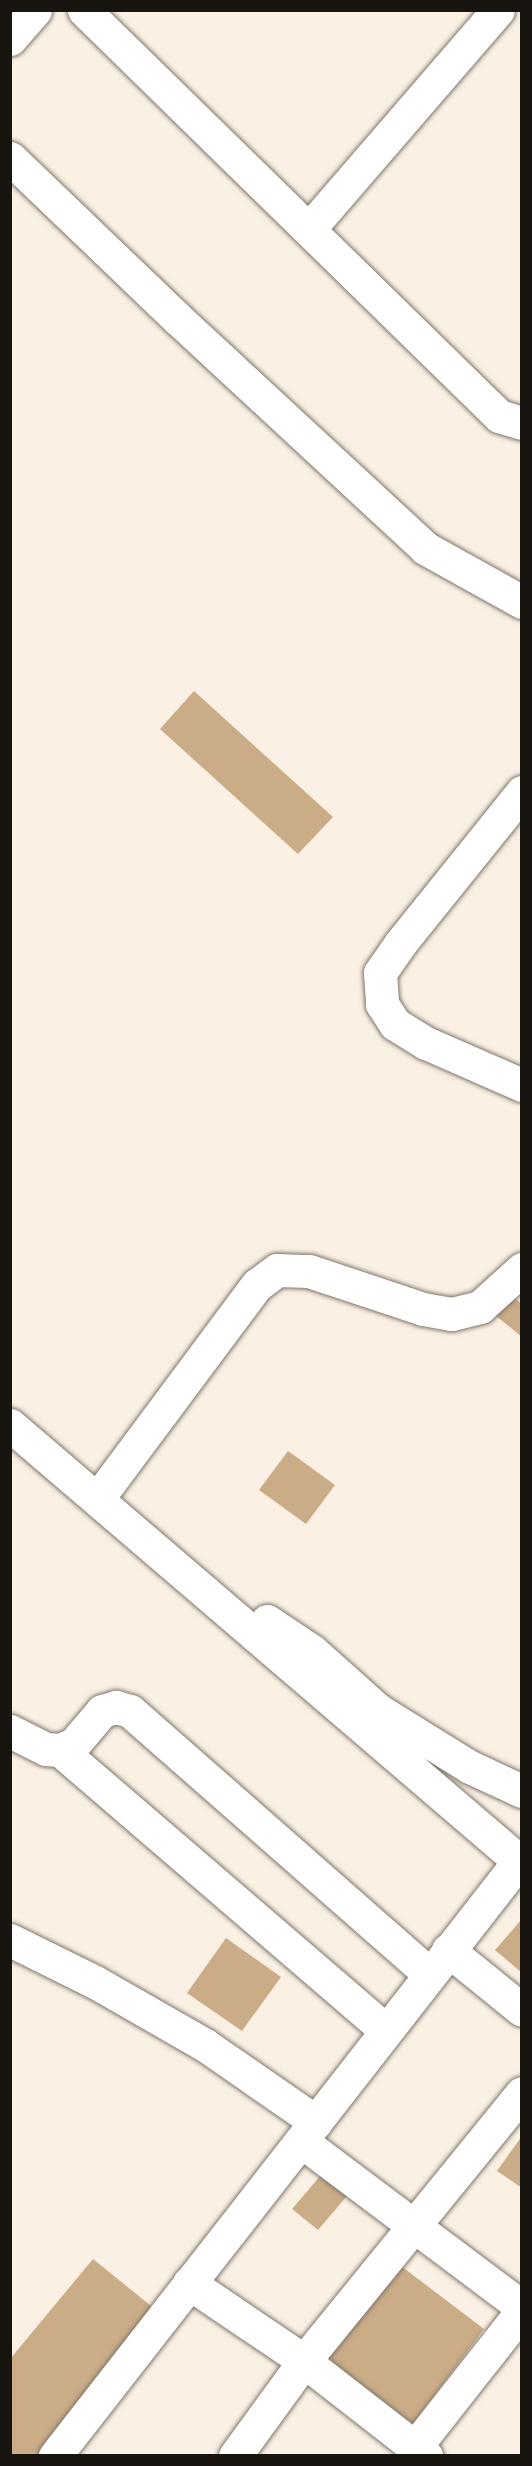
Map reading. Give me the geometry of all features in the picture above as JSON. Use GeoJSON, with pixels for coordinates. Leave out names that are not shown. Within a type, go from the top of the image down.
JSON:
{"type":"FeatureCollection","features":[{"type":"Feature","properties":{"kind":"street"},"geometry":{"type":"LineString","coordinates":[[10,39],[35,10]]}},
{"type":"Feature","properties":{"kind":"street"},"geometry":{"type":"LineString","coordinates":[[84,10],[499,416],[522,423]]}},
{"type":"Feature","properties":{"kind":"street"},"geometry":{"type":"LineString","coordinates":[[309,229],[498,10]]}},
{"type":"Feature","properties":{"kind":"street"},"geometry":{"type":"LineString","coordinates":[[10,158],[178,320],[425,548],[522,602]]}},
{"type":"Feature","properties":{"kind":"street"},"geometry":{"type":"LineString","coordinates":[[522,792],[400,944],[381,974],[382,1004],[396,1024],[426,1043],[522,1085]]}},
{"type":"Feature","properties":{"kind":"street"},"geometry":{"type":"LineString","coordinates":[[98,1498],[257,1285],[277,1270],[309,1271],[423,1309],[452,1314],[480,1307],[522,1269]]}},
{"type":"Feature","properties":{"kind":"street"},"geometry":{"type":"LineString","coordinates":[[10,1425],[98,1498],[519,1861],[54,2456]]}},
{"type":"Feature","properties":{"kind":"street"},"geometry":{"type":"LineString","coordinates":[[154,1547],[312,1651],[378,1710],[470,1767],[522,1791]]}},
{"type":"Feature","properties":{"kind":"street"},"geometry":{"type":"LineString","coordinates":[[10,1731],[46,1749],[60,1750],[74,1744],[102,1711],[116,1707],[129,1711],[439,1962],[522,2010]]}},
{"type":"Feature","properties":{"kind":"street"},"geometry":{"type":"LineString","coordinates":[[60,1750],[386,2030]]}},
{"type":"Feature","properties":{"kind":"street"},"geometry":{"type":"LineString","coordinates":[[10,1940],[95,1982],[205,2045],[309,2131],[414,2227],[522,2309],[420,2451],[304,2361],[189,2283]]}},
{"type":"Feature","properties":{"kind":"street"},"geometry":{"type":"LineString","coordinates":[[235,2456],[304,2361],[522,2093]]}},
{"type":"Feature","properties":{"kind":"building"},"geometry":{"type":"Polygon","coordinates":[[[194,691],[333,817],[298,854],[160,729],[194,691]]]}},
{"type":"Feature","properties":{"kind":"building"},"geometry":{"type":"Polygon","coordinates":[[[512,1296],[522,1304],[522,1337],[495,1315],[512,1296]]]}},
{"type":"Feature","properties":{"kind":"building"},"geometry":{"type":"Polygon","coordinates":[[[288,1451],[335,1485],[306,1524],[259,1490],[288,1451]]]}},
{"type":"Feature","properties":{"kind":"building"},"geometry":{"type":"Polygon","coordinates":[[[522,1919],[522,1973],[495,1950],[522,1919]]]}},
{"type":"Feature","properties":{"kind":"building"},"geometry":{"type":"Polygon","coordinates":[[[226,1938],[281,1977],[242,2031],[187,1993],[226,1938]]]}},
{"type":"Feature","properties":{"kind":"building"},"geometry":{"type":"Polygon","coordinates":[[[522,2136],[522,2188],[497,2171],[522,2136]]]}},
{"type":"Feature","properties":{"kind":"building"},"geometry":{"type":"Polygon","coordinates":[[[321,2175],[347,2196],[318,2230],[292,2209],[321,2175]]]}},
{"type":"Feature","properties":{"kind":"building"},"geometry":{"type":"Polygon","coordinates":[[[93,2259],[156,2310],[37,2456],[10,2456],[10,2359],[93,2259]]]}},
{"type":"Feature","properties":{"kind":"building"},"geometry":{"type":"Polygon","coordinates":[[[397,2263],[484,2329],[413,2424],[325,2358],[397,2263]]]}}]}
